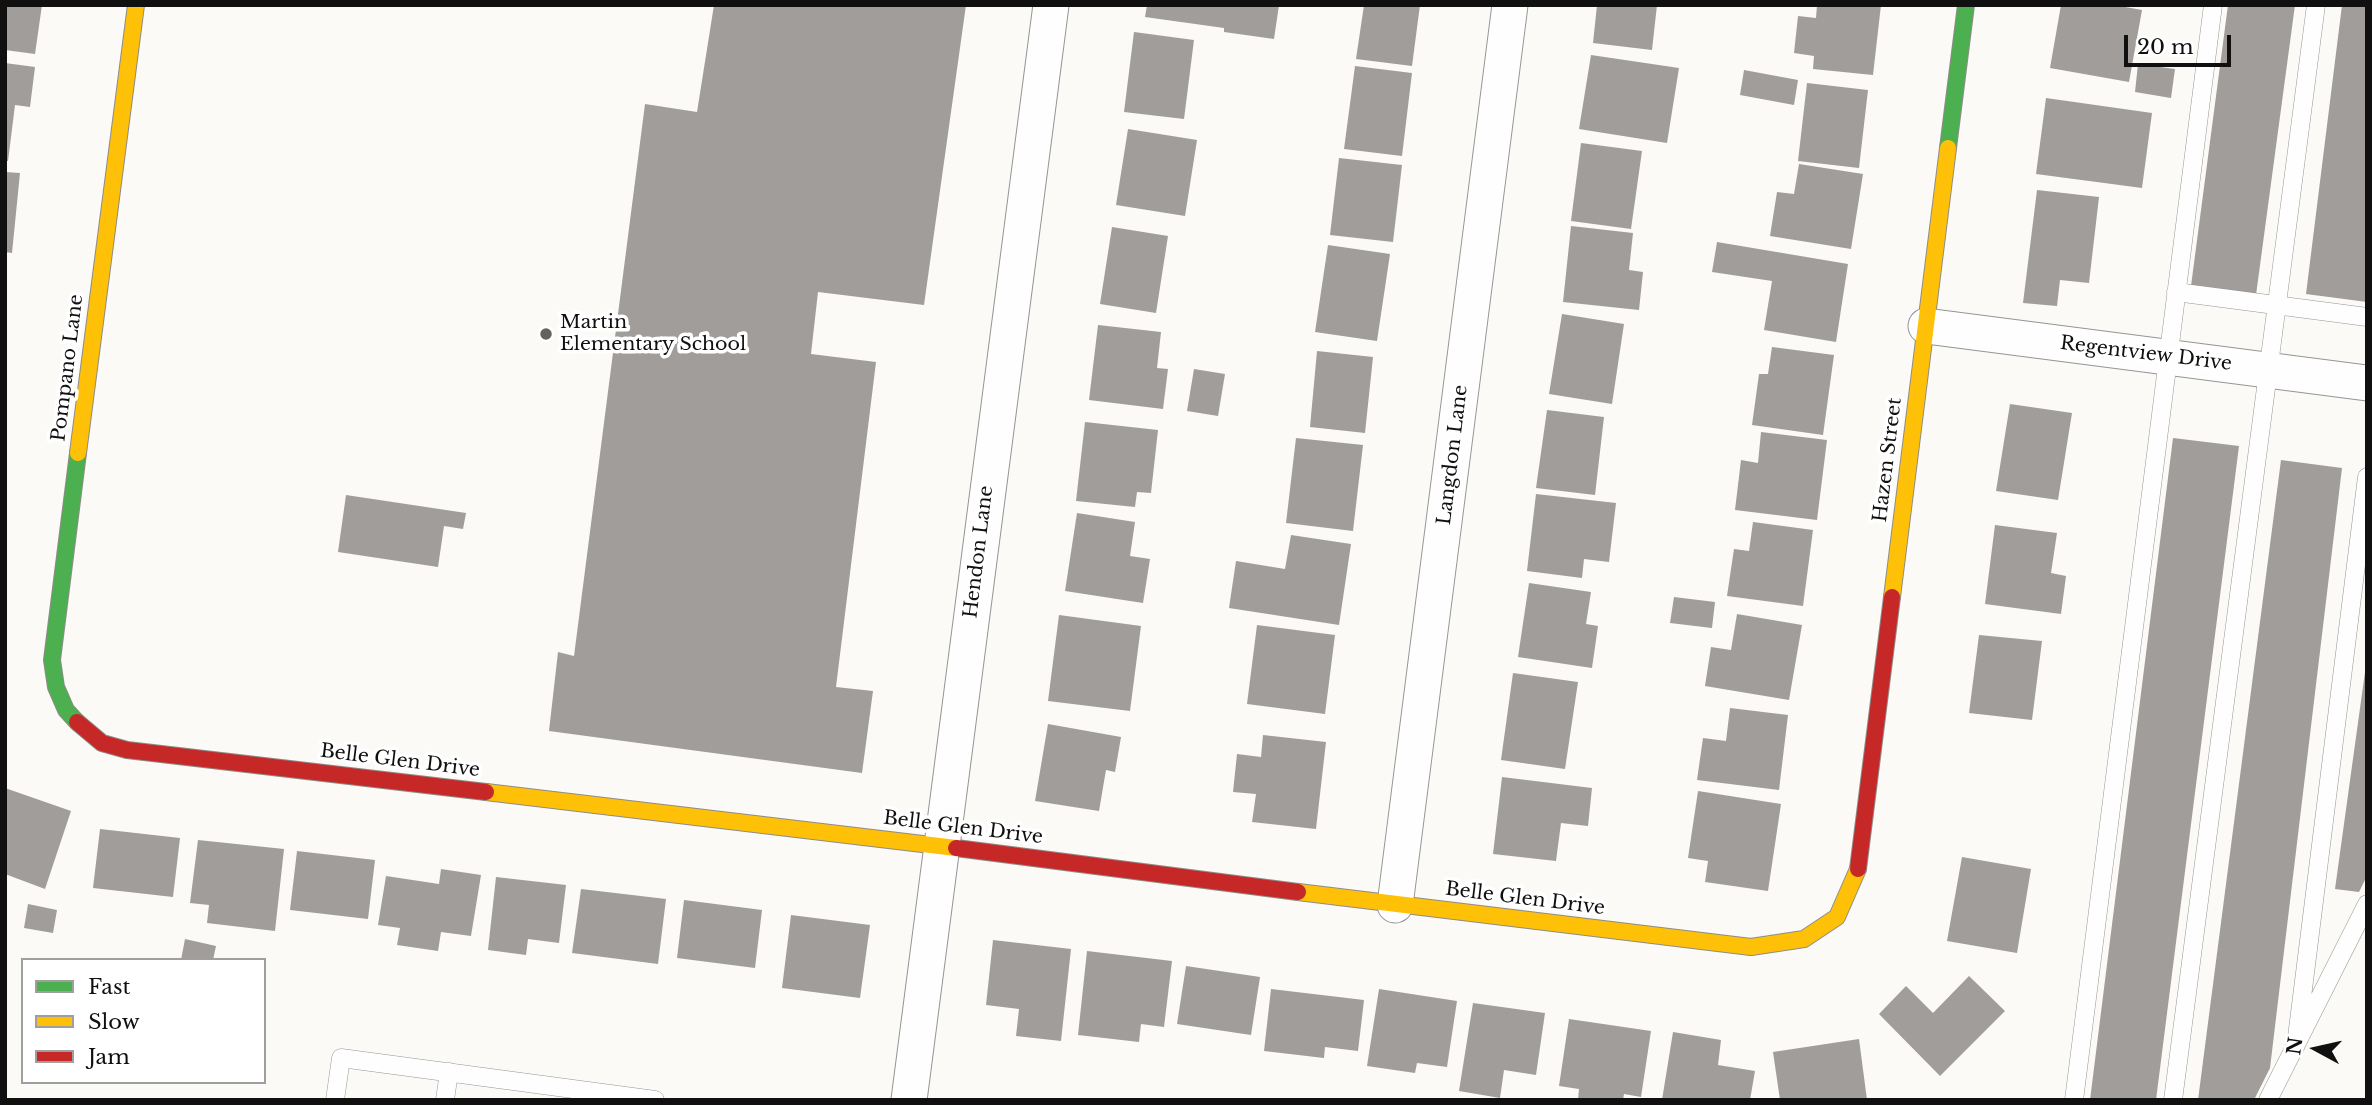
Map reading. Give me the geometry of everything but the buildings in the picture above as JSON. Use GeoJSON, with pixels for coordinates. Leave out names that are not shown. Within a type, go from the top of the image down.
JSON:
{"type":"FeatureCollection","features":[{"type":"Feature","properties":{"kind":"street","name":"Pompano Lane"},"geometry":{"type":"LineString","coordinates":[[82,728],[66,710],[56,687],[52,660],[136,5]]}},
{"type":"Feature","properties":{"kind":"street","name":"Hendon Lane"},"geometry":{"type":"LineString","coordinates":[[909,1100],[1051,5]]}},
{"type":"Feature","properties":{"kind":"street","name":"Langdon Lane"},"geometry":{"type":"LineString","coordinates":[[1395,905],[1510,5]]}},
{"type":"Feature","properties":{"kind":"street","name":"Hazen Street"},"geometry":{"type":"LineString","coordinates":[[1837,916],[1858,869],[1966,5]]}},
{"type":"Feature","properties":{"kind":"street","name":"Regentview Drive"},"geometry":{"type":"LineString","coordinates":[[1926,326],[2367,383]]}},
{"type":"Feature","properties":{"kind":"street","name":"Belle Glen Drive"},"geometry":{"type":"LineString","coordinates":[[82,728],[102,743],[127,750],[940,846],[1395,905],[1751,947],[1804,939],[1837,916]]}},
{"type":"Feature","properties":{"kind":"lane"},"geometry":{"type":"LineString","coordinates":[[2074,1100],[2213,5]]}},
{"type":"Feature","properties":{"kind":"lane"},"geometry":{"type":"LineString","coordinates":[[2173,1100],[2315,5]]}},
{"type":"Feature","properties":{"kind":"lane"},"geometry":{"type":"LineString","coordinates":[[2176,292],[2367,317]]}},
{"type":"Feature","properties":{"kind":"lane"},"geometry":{"type":"LineString","coordinates":[[2296,1045],[2367,477]]}},
{"type":"Feature","properties":{"kind":"lane"},"geometry":{"type":"LineString","coordinates":[[2268,1100],[2367,904]]}},
{"type":"Feature","properties":{"kind":"lane"},"geometry":{"type":"LineString","coordinates":[[335,1100],[341,1058],[656,1100]]}},
{"type":"Feature","properties":{"kind":"lane"},"geometry":{"type":"LineString","coordinates":[[445,1100],[449,1072]]}},
{"type":"Feature","properties":{"kind":"traffic: fast"},"geometry":{"type":"LineString","coordinates":[[1948,148],[1966,5]]}},
{"type":"Feature","properties":{"kind":"traffic: fast"},"geometry":{"type":"LineString","coordinates":[[77,722],[66,710],[56,687],[52,660],[78,453]]}},
{"type":"Feature","properties":{"kind":"traffic: slow"},"geometry":{"type":"LineString","coordinates":[[78,453],[136,5]]}},
{"type":"Feature","properties":{"kind":"traffic: slow"},"geometry":{"type":"LineString","coordinates":[[1892,597],[1948,148]]}},
{"type":"Feature","properties":{"kind":"traffic: slow"},"geometry":{"type":"LineString","coordinates":[[486,792],[956,848]]}},
{"type":"Feature","properties":{"kind":"traffic: slow"},"geometry":{"type":"LineString","coordinates":[[1298,892],[1751,947],[1804,939],[1837,917],[1858,869]]}},
{"type":"Feature","properties":{"kind":"traffic: jam"},"geometry":{"type":"LineString","coordinates":[[1858,869],[1892,597]]}},
{"type":"Feature","properties":{"kind":"traffic: jam"},"geometry":{"type":"LineString","coordinates":[[77,722],[102,743],[127,750],[486,792]]}},
{"type":"Feature","properties":{"kind":"traffic: jam"},"geometry":{"type":"LineString","coordinates":[[956,848],[1298,892]]}},
{"type":"Feature","properties":{"kind":"place","name":"Martin Elementary School"},"geometry":{"type":"Point","coordinates":[546,334]}}]}
